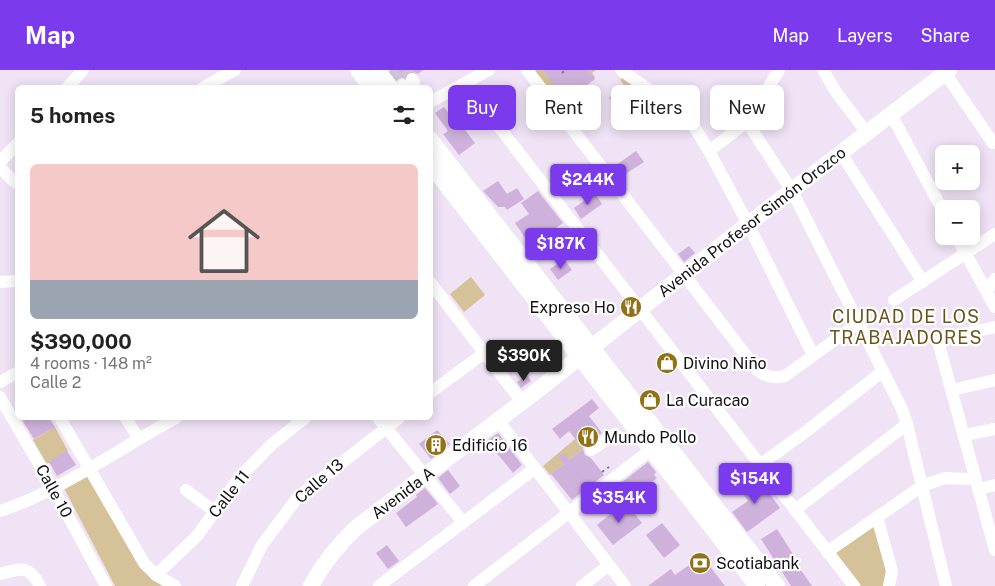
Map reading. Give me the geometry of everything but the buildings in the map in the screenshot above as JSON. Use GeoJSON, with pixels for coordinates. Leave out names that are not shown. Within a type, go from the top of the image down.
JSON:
{"type":"FeatureCollection","features":[{"type":"Feature","properties":{"kind":"main road"},"geometry":{"type":"LineString","coordinates":[[358,70],[369,85]]}},
{"type":"Feature","properties":{"kind":"main road"},"geometry":{"type":"LineString","coordinates":[[377,70],[405,84]]}},
{"type":"Feature","properties":{"kind":"main road","name":"Avenida Profesor Simón Orozco"},"geometry":{"type":"LineString","coordinates":[[585,352],[748,224],[947,72]]}},
{"type":"Feature","properties":{"kind":"main road"},"geometry":{"type":"LineString","coordinates":[[433,146],[585,352],[657,445],[773,585]]}},
{"type":"Feature","properties":{"kind":"main road"},"geometry":{"type":"LineString","coordinates":[[433,168],[585,352]]}},
{"type":"Feature","properties":{"kind":"main road","name":"Avenida A"},"geometry":{"type":"LineString","coordinates":[[311,586],[320,570],[340,544],[357,527],[585,352]]}},
{"type":"Feature","properties":{"kind":"main road"},"geometry":{"type":"LineString","coordinates":[[657,445],[757,586]]}},
{"type":"Feature","properties":{"kind":"street"},"geometry":{"type":"LineString","coordinates":[[70,85],[83,70]]}},
{"type":"Feature","properties":{"kind":"street"},"geometry":{"type":"LineString","coordinates":[[208,85],[235,70]]}},
{"type":"Feature","properties":{"kind":"street"},"geometry":{"type":"LineString","coordinates":[[433,100],[489,70]]}},
{"type":"Feature","properties":{"kind":"street"},"geometry":{"type":"LineString","coordinates":[[527,70],[754,367],[764,375],[772,378],[785,376],[858,323]]}},
{"type":"Feature","properties":{"kind":"street"},"geometry":{"type":"LineString","coordinates":[[621,70],[688,117],[709,151],[748,224],[813,355]]}},
{"type":"Feature","properties":{"kind":"street"},"geometry":{"type":"LineString","coordinates":[[769,85],[778,70]]}},
{"type":"Feature","properties":{"kind":"street"},"geometry":{"type":"LineString","coordinates":[[823,70],[836,92],[867,133]]}},
{"type":"Feature","properties":{"kind":"street"},"geometry":{"type":"LineString","coordinates":[[947,72],[993,143]]}},
{"type":"Feature","properties":{"kind":"street"},"geometry":{"type":"LineString","coordinates":[[465,83],[854,586]]}},
{"type":"Feature","properties":{"kind":"street"},"geometry":{"type":"LineString","coordinates":[[891,114],[937,200]]}},
{"type":"Feature","properties":{"kind":"street"},"geometry":{"type":"LineString","coordinates":[[709,151],[737,130]]}},
{"type":"Feature","properties":{"kind":"street"},"geometry":{"type":"LineString","coordinates":[[752,130],[792,190],[858,323],[884,370],[907,424],[946,586]]}},
{"type":"Feature","properties":{"kind":"street"},"geometry":{"type":"LineString","coordinates":[[0,162],[15,146]]}},
{"type":"Feature","properties":{"kind":"street"},"geometry":{"type":"LineString","coordinates":[[841,153],[922,282]]}},
{"type":"Feature","properties":{"kind":"street"},"geometry":{"type":"LineString","coordinates":[[0,168],[15,182]]}},
{"type":"Feature","properties":{"kind":"street"},"geometry":{"type":"LineString","coordinates":[[894,300],[995,234]]}},
{"type":"Feature","properties":{"kind":"street"},"geometry":{"type":"LineString","coordinates":[[961,245],[995,307]]}},
{"type":"Feature","properties":{"kind":"street"},"geometry":{"type":"LineString","coordinates":[[986,291],[995,279]]}},
{"type":"Feature","properties":{"kind":"street"},"geometry":{"type":"LineString","coordinates":[[0,282],[15,281]]}},
{"type":"Feature","properties":{"kind":"street"},"geometry":{"type":"LineString","coordinates":[[433,286],[522,402]]}},
{"type":"Feature","properties":{"kind":"street"},"geometry":{"type":"LineString","coordinates":[[995,327],[950,337],[940,341],[939,345],[995,550]]}},
{"type":"Feature","properties":{"kind":"street"},"geometry":{"type":"LineString","coordinates":[[433,387],[484,353]]}},
{"type":"Feature","properties":{"kind":"street"},"geometry":{"type":"LineString","coordinates":[[760,465],[884,370]]}},
{"type":"Feature","properties":{"kind":"street"},"geometry":{"type":"LineString","coordinates":[[0,382],[15,374]]}},
{"type":"Feature","properties":{"kind":"street"},"geometry":{"type":"LineString","coordinates":[[952,390],[995,380]]}},
{"type":"Feature","properties":{"kind":"street","name":"Calle 10"},"geometry":{"type":"LineString","coordinates":[[0,397],[53,488],[106,586]]}},
{"type":"Feature","properties":{"kind":"street"},"geometry":{"type":"LineString","coordinates":[[61,420],[144,563],[156,575],[175,586]]}},
{"type":"Feature","properties":{"kind":"street"},"geometry":{"type":"LineString","coordinates":[[127,420],[138,438]]}},
{"type":"Feature","properties":{"kind":"street"},"geometry":{"type":"LineString","coordinates":[[0,511],[25,503],[172,420]]}},
{"type":"Feature","properties":{"kind":"street","name":"Calle 11"},"geometry":{"type":"LineString","coordinates":[[156,575],[197,536],[239,478],[272,444],[303,420]]}},
{"type":"Feature","properties":{"kind":"street"},"geometry":{"type":"LineString","coordinates":[[498,420],[625,586]]}},
{"type":"Feature","properties":{"kind":"street"},"geometry":{"type":"LineString","coordinates":[[382,422],[462,522]]}},
{"type":"Feature","properties":{"kind":"street","name":"Calle 13"},"geometry":{"type":"LineString","coordinates":[[242,586],[262,544],[298,497],[382,422]]}},
{"type":"Feature","properties":{"kind":"street"},"geometry":{"type":"LineString","coordinates":[[795,510],[907,424]]}},
{"type":"Feature","properties":{"kind":"street"},"geometry":{"type":"LineString","coordinates":[[965,435],[995,429]]}},
{"type":"Feature","properties":{"kind":"street"},"geometry":{"type":"LineString","coordinates":[[591,450],[615,434]]}},
{"type":"Feature","properties":{"kind":"street"},"geometry":{"type":"LineString","coordinates":[[474,586],[657,445]]}},
{"type":"Feature","properties":{"kind":"street"},"geometry":{"type":"LineString","coordinates":[[379,586],[534,469]]}},
{"type":"Feature","properties":{"kind":"street"},"geometry":{"type":"LineString","coordinates":[[827,552],[922,486],[945,478],[966,479],[976,483],[995,485]]}},
{"type":"Feature","properties":{"kind":"street"},"geometry":{"type":"LineString","coordinates":[[186,490],[214,511]]}},
{"type":"Feature","properties":{"kind":"street"},"geometry":{"type":"LineString","coordinates":[[877,517],[892,571],[890,586]]}},
{"type":"Feature","properties":{"kind":"street"},"geometry":{"type":"LineString","coordinates":[[582,586],[609,565]]}},
{"type":"Feature","properties":{"kind":"street"},"geometry":{"type":"LineString","coordinates":[[0,574],[19,569],[29,570],[36,577],[40,586]]}},
{"type":"Feature","properties":{"kind":"path"},"geometry":{"type":"LineString","coordinates":[[562,73],[565,70]]}},
{"type":"Feature","properties":{"kind":"path"},"geometry":{"type":"LineString","coordinates":[[602,472],[609,466]]}},
{"type":"Feature","properties":{"kind":"shaded area"},"geometry":{"type":"Polygon","coordinates":[[[534,70],[596,70],[592,73],[595,77],[584,85],[546,85],[534,70]]]}},
{"type":"Feature","properties":{"kind":"shaded area"},"geometry":{"type":"Polygon","coordinates":[[[624,77],[636,85],[624,85],[620,80],[624,77]]]}},
{"type":"Feature","properties":{"kind":"shaded area"},"geometry":{"type":"Polygon","coordinates":[[[471,277],[485,295],[464,312],[450,294],[471,277]]]}},
{"type":"Feature","properties":{"kind":"shaded area"},"geometry":{"type":"Polygon","coordinates":[[[55,427],[68,451],[47,464],[33,440],[55,427]]]}},
{"type":"Feature","properties":{"kind":"shaded area"},"geometry":{"type":"Polygon","coordinates":[[[575,439],[583,449],[550,475],[543,466],[575,439]]]}},
{"type":"Feature","properties":{"kind":"shaded area"},"geometry":{"type":"Polygon","coordinates":[[[92,474],[164,586],[115,586],[64,488],[92,474]]]}},
{"type":"Feature","properties":{"kind":"shaded area"},"geometry":{"type":"Polygon","coordinates":[[[872,518],[889,560],[885,586],[861,586],[831,548],[872,518]]]}},
{"type":"Feature","properties":{"kind":"tunnel"},"geometry":{"type":"LineString","coordinates":[[391,70],[403,85]]}},
{"type":"Feature","properties":{"kind":"tunnel"},"geometry":{"type":"LineString","coordinates":[[405,70],[412,79]]}},
{"type":"Feature","properties":{"kind":"place","name":"Expreso Ho"},"geometry":{"type":"Point","coordinates":[631,307]}},
{"type":"Feature","properties":{"kind":"place","name":"Divino Niño"},"geometry":{"type":"Point","coordinates":[667,363]}},
{"type":"Feature","properties":{"kind":"place","name":"La Curacao"},"geometry":{"type":"Point","coordinates":[650,400]}},
{"type":"Feature","properties":{"kind":"place","name":"Mundo Pollo"},"geometry":{"type":"Point","coordinates":[588,437]}},
{"type":"Feature","properties":{"kind":"place","name":"Edificio 16"},"geometry":{"type":"Point","coordinates":[436,445]}},
{"type":"Feature","properties":{"kind":"place","name":"Scotiabank"},"geometry":{"type":"Point","coordinates":[700,563]}},
{"type":"Feature","properties":{"kind":"district","name":"CIUDAD DE LOS TRABAJADORES"},"geometry":{"type":"Point","coordinates":[906,326]}}]}
